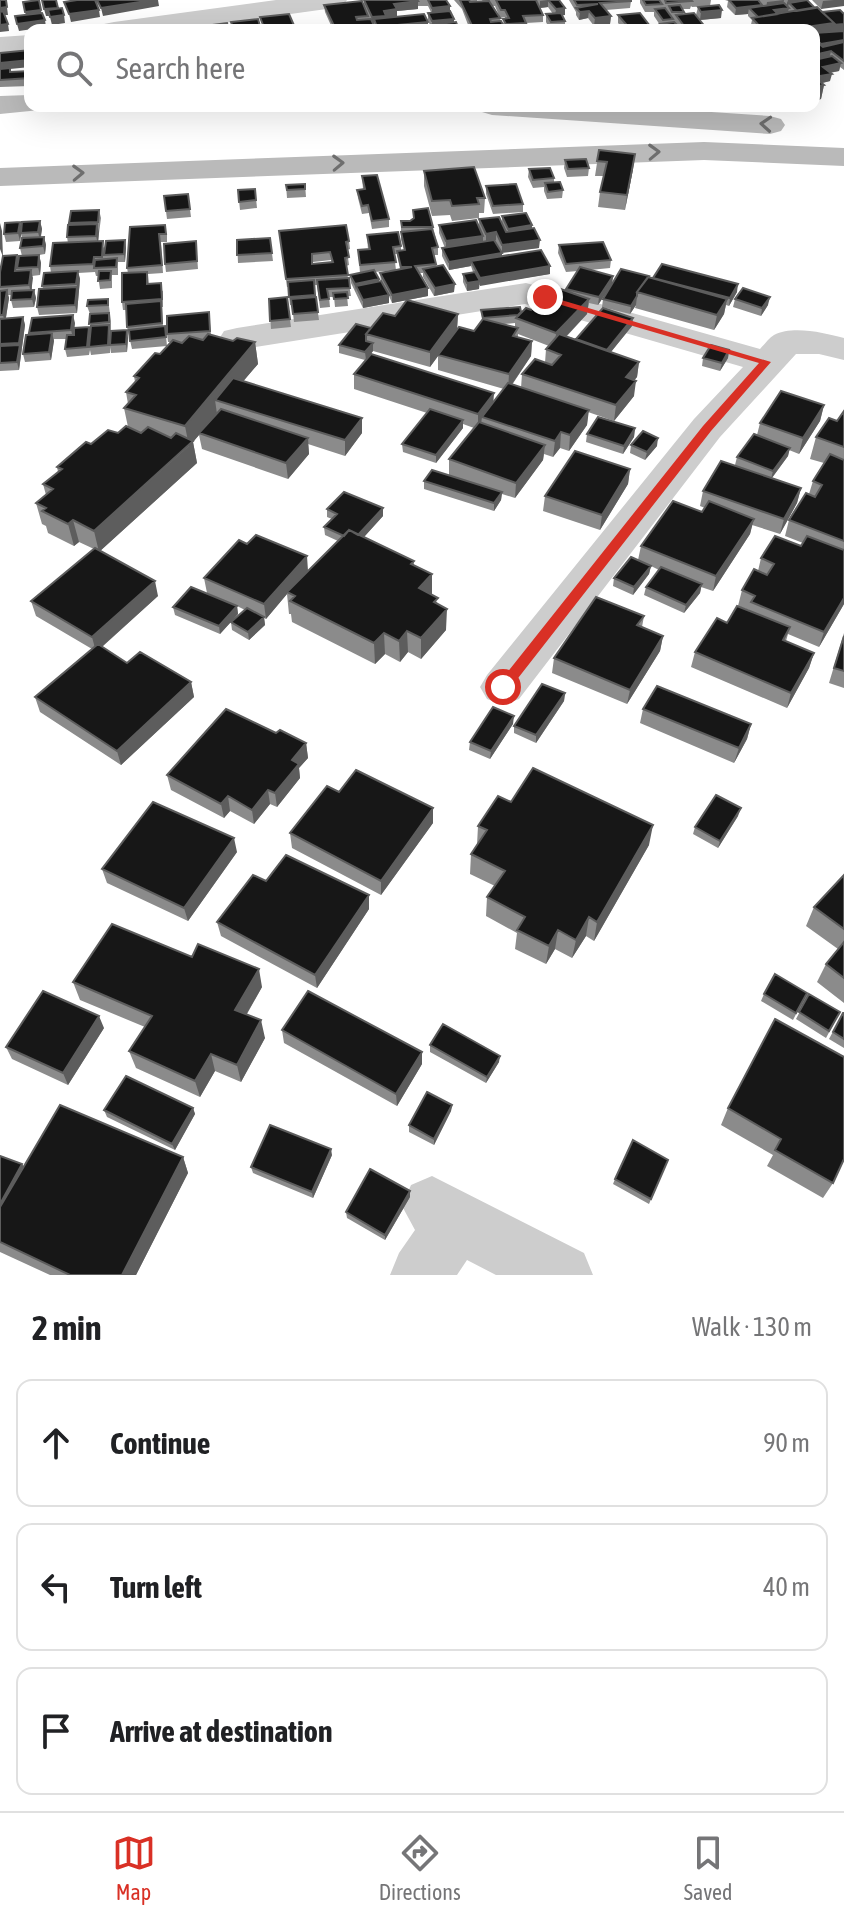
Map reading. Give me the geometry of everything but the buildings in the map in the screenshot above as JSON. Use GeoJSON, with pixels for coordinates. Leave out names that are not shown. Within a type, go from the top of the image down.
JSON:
{"type":"FeatureCollection","features":[{"type":"Feature","properties":{"kind":"main road"},"geometry":{"type":"LineString","coordinates":[[0,105],[24,104]]}},
{"type":"Feature","properties":{"kind":"main road"},"geometry":{"type":"LineString","coordinates":[[573,112],[844,132]]}},
{"type":"Feature","properties":{"kind":"main road"},"geometry":{"type":"LineString","coordinates":[[0,177],[704,151],[844,157]]}},
{"type":"Feature","properties":{"kind":"street"},"geometry":{"type":"LineString","coordinates":[[156,24],[317,1],[316,24]]}},
{"type":"Feature","properties":{"kind":"street"},"geometry":{"type":"LineString","coordinates":[[0,45],[24,43]]}},
{"type":"Feature","properties":{"kind":"street"},"geometry":{"type":"LineString","coordinates":[[237,339],[526,293],[766,362]]}},
{"type":"Feature","properties":{"kind":"street"},"geometry":{"type":"LineString","coordinates":[[503,687],[707,428],[766,362],[786,343],[819,343],[844,349]]}},
{"type":"Feature","properties":{"kind":"street"},"geometry":{"type":"LineString","coordinates":[[421,1275],[444,1214],[562,1275]]}},
{"type":"Feature","properties":{"kind":"route"},"geometry":{"type":"LineString","coordinates":[[503,687],[707,428],[766,362],[545,297]]}}]}
